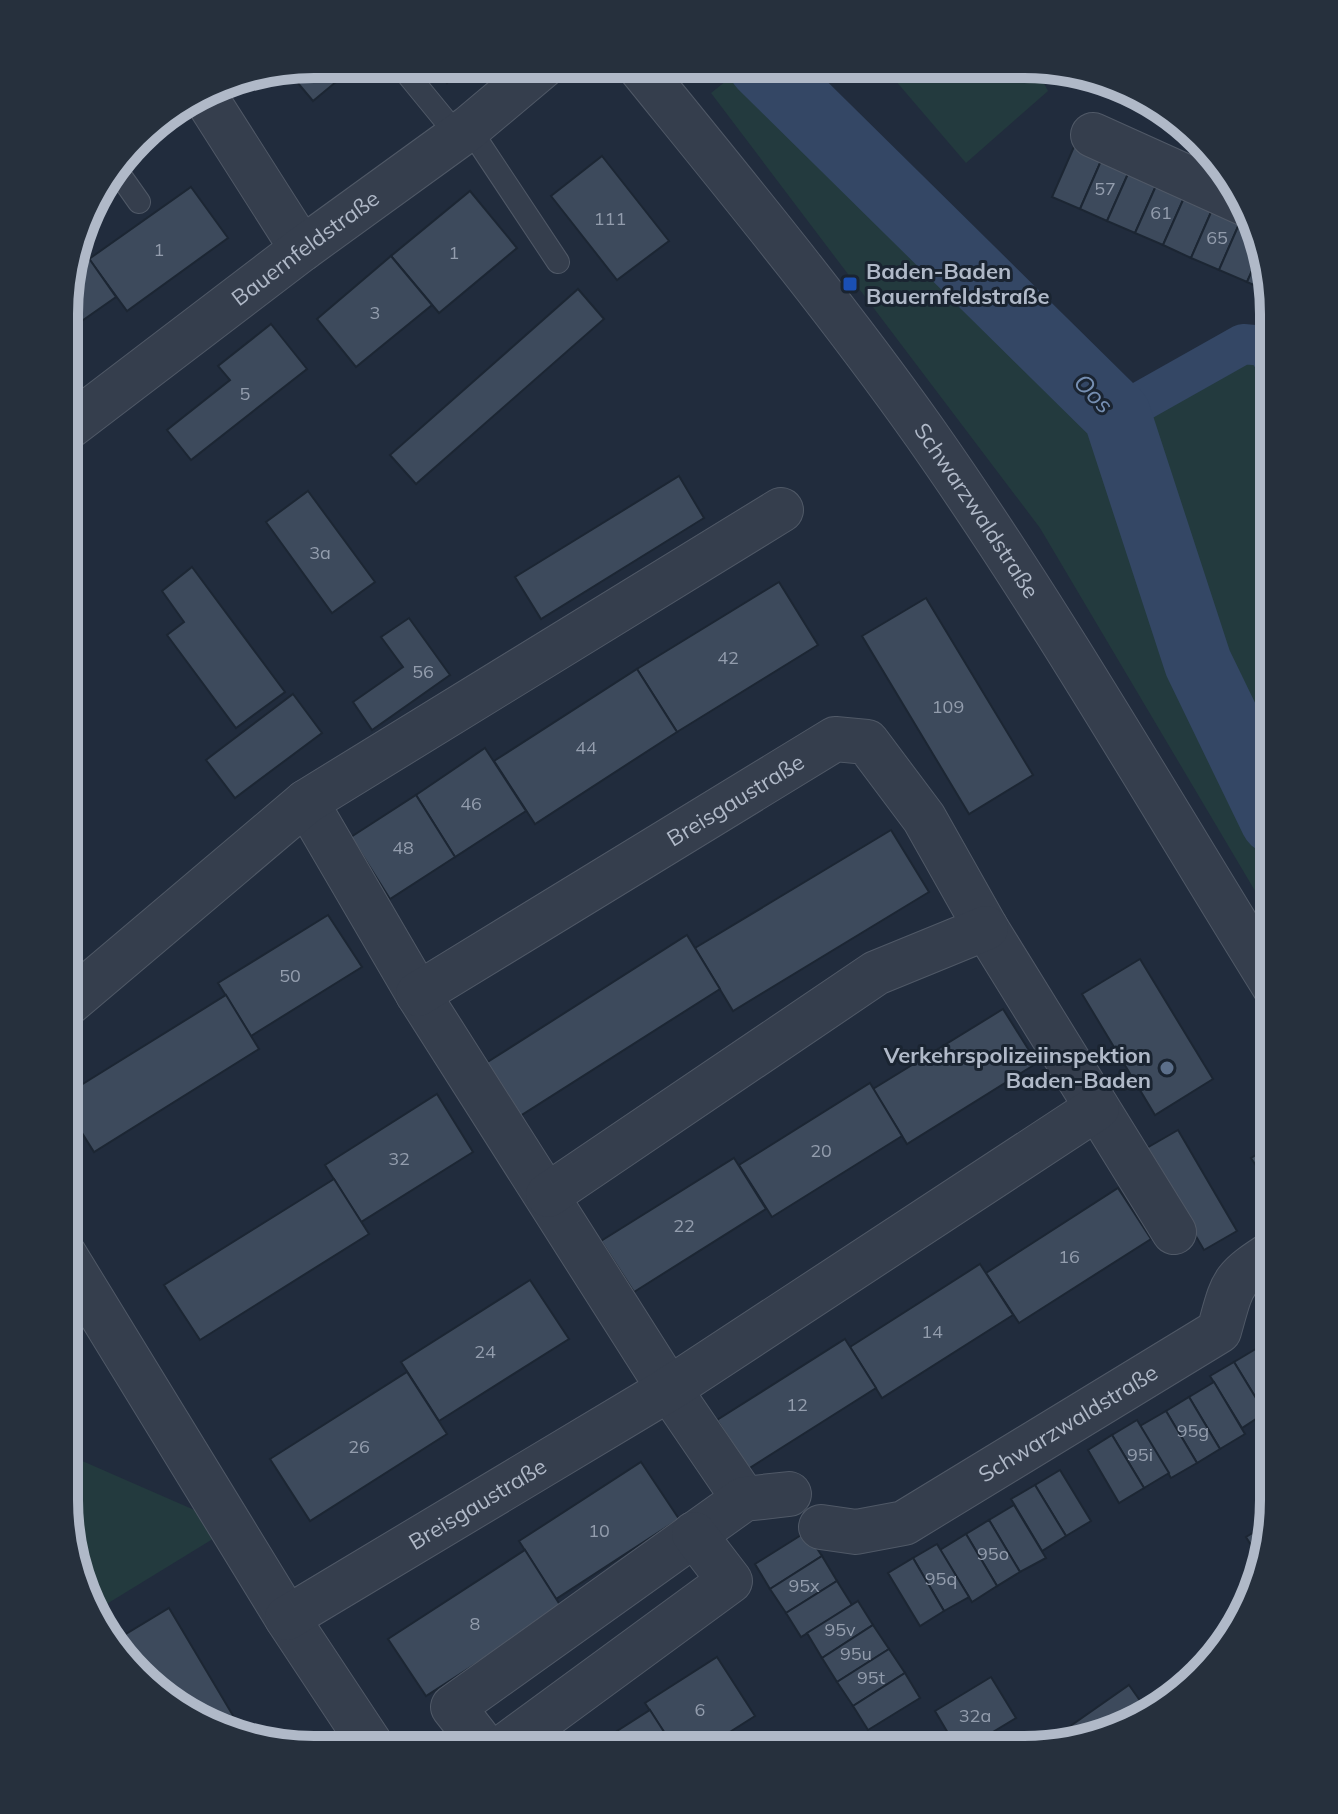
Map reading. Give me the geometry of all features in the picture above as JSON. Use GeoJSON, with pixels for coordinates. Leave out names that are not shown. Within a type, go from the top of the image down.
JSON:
{"type":"FeatureCollection","features":[{"type":"Feature","properties":{"kind":"street","name":"Bauernfeldstraße"},"geometry":{"type":"LineString","coordinates":[[78,420],[302,249],[464,132],[528,78]]}},
{"type":"Feature","properties":{"kind":"street","name":"Schwarzwaldstraße"},"geometry":{"type":"LineString","coordinates":[[648,78],[785,247],[924,432],[1014,565],[1259,962]]}},
{"type":"Feature","properties":{"kind":"street"},"geometry":{"type":"LineString","coordinates":[[209,103],[302,249]]}},
{"type":"Feature","properties":{"kind":"street"},"geometry":{"type":"LineString","coordinates":[[1093,135],[1228,196]]}},
{"type":"Feature","properties":{"kind":"street"},"geometry":{"type":"LineString","coordinates":[[78,995],[306,802],[781,510]]}},
{"type":"Feature","properties":{"kind":"street","name":"Breisgaustraße"},"geometry":{"type":"LineString","coordinates":[[418,994],[835,739],[867,742],[924,818],[986,928],[1174,1232]]}},
{"type":"Feature","properties":{"kind":"street"},"geometry":{"type":"LineString","coordinates":[[306,802],[418,994],[669,1389],[744,1499]]}},
{"type":"Feature","properties":{"kind":"street"},"geometry":{"type":"LineString","coordinates":[[548,1195],[876,973],[986,928]]}},
{"type":"Feature","properties":{"kind":"street","name":"Breisgaustraße"},"geometry":{"type":"LineString","coordinates":[[287,1618],[669,1389],[1097,1108]]}},
{"type":"Feature","properties":{"kind":"street","name":"Schwarzwaldstraße"},"geometry":{"type":"LineString","coordinates":[[821,1527],[856,1532],[904,1523],[1219,1331],[1232,1286],[1242,1272],[1259,1261]]}},
{"type":"Feature","properties":{"kind":"street"},"geometry":{"type":"LineString","coordinates":[[78,1277],[287,1618],[365,1736]]}},
{"type":"Feature","properties":{"kind":"street"},"geometry":{"type":"LineString","coordinates":[[476,1736],[453,1707],[744,1499],[789,1494]]}},
{"type":"Feature","properties":{"kind":"street"},"geometry":{"type":"LineString","coordinates":[[519,1736],[730,1581],[694,1534]]}},
{"type":"Feature","properties":{"kind":"lane"},"geometry":{"type":"LineString","coordinates":[[412,78],[464,132],[558,262]]}},
{"type":"Feature","properties":{"kind":"lane"},"geometry":{"type":"LineString","coordinates":[[122,178],[139,202]]}},
{"type":"Feature","properties":{"kind":"green space"},"geometry":{"type":"Polygon","coordinates":[[[730,78],[750,78],[1111,438],[1253,361],[1260,374],[1260,899],[1040,528],[711,93],[730,78]]]}},
{"type":"Feature","properties":{"kind":"green space"},"geometry":{"type":"Polygon","coordinates":[[[893,78],[1042,79],[1048,91],[966,163],[893,78]]]}},
{"type":"Feature","properties":{"kind":"green space"},"geometry":{"type":"Polygon","coordinates":[[[78,1459],[199,1512],[216,1537],[103,1606],[91,1576],[80,1530],[78,1459]]]}},
{"type":"Feature","properties":{"kind":"building"},"geometry":{"type":"Polygon","coordinates":[[[341,78],[313,101],[295,79],[341,78]]]}},
{"type":"Feature","properties":{"kind":"building"},"geometry":{"type":"Polygon","coordinates":[[[1076,142],[1104,154],[1080,209],[1052,197],[1076,142]]]}},
{"type":"Feature","properties":{"kind":"building"},"geometry":{"type":"Polygon","coordinates":[[[1104,154],[1131,167],[1107,221],[1080,209],[1104,154]]]}},
{"type":"Feature","properties":{"kind":"building"},"geometry":{"type":"Polygon","coordinates":[[[602,156],[669,241],[617,280],[551,196],[602,156]]]}},
{"type":"Feature","properties":{"kind":"building"},"geometry":{"type":"Polygon","coordinates":[[[1131,167],[1159,179],[1135,233],[1107,221],[1131,167]]]}},
{"type":"Feature","properties":{"kind":"building"},"geometry":{"type":"Polygon","coordinates":[[[1159,179],[1187,191],[1163,245],[1135,233],[1159,179]]]}},
{"type":"Feature","properties":{"kind":"building"},"geometry":{"type":"Polygon","coordinates":[[[191,187],[228,238],[127,311],[89,259],[191,187]]]}},
{"type":"Feature","properties":{"kind":"building"},"geometry":{"type":"Polygon","coordinates":[[[470,191],[517,248],[439,313],[391,256],[470,191]]]}},
{"type":"Feature","properties":{"kind":"building"},"geometry":{"type":"Polygon","coordinates":[[[1187,191],[1215,203],[1191,258],[1163,245],[1187,191]]]}},
{"type":"Feature","properties":{"kind":"building"},"geometry":{"type":"Polygon","coordinates":[[[1215,203],[1237,212],[1240,221],[1219,270],[1191,258],[1215,203]]]}},
{"type":"Feature","properties":{"kind":"building"},"geometry":{"type":"Polygon","coordinates":[[[1240,221],[1254,266],[1247,282],[1219,270],[1240,221]]]}},
{"type":"Feature","properties":{"kind":"building"},"geometry":{"type":"Polygon","coordinates":[[[86,254],[116,297],[78,324],[80,284],[86,254]]]}},
{"type":"Feature","properties":{"kind":"building"},"geometry":{"type":"Polygon","coordinates":[[[391,256],[432,305],[356,367],[317,319],[391,256]]]}},
{"type":"Feature","properties":{"kind":"building"},"geometry":{"type":"Polygon","coordinates":[[[1254,266],[1257,287],[1247,282],[1254,266]]]}},
{"type":"Feature","properties":{"kind":"building"},"geometry":{"type":"Polygon","coordinates":[[[578,289],[604,319],[416,484],[390,455],[578,289]]]}},
{"type":"Feature","properties":{"kind":"building"},"geometry":{"type":"Polygon","coordinates":[[[271,324],[307,369],[191,460],[167,430],[230,380],[218,366],[271,324]]]}},
{"type":"Feature","properties":{"kind":"building"},"geometry":{"type":"Polygon","coordinates":[[[679,476],[704,518],[541,619],[515,577],[679,476]]]}},
{"type":"Feature","properties":{"kind":"building"},"geometry":{"type":"Polygon","coordinates":[[[308,491],[375,582],[332,613],[266,522],[308,491]]]}},
{"type":"Feature","properties":{"kind":"building"},"geometry":{"type":"Polygon","coordinates":[[[192,567],[285,692],[236,728],[167,635],[184,622],[162,591],[192,567]]]}},
{"type":"Feature","properties":{"kind":"building"},"geometry":{"type":"Polygon","coordinates":[[[779,582],[818,645],[677,732],[637,669],[779,582]]]}},
{"type":"Feature","properties":{"kind":"building"},"geometry":{"type":"Polygon","coordinates":[[[926,598],[1033,775],[969,814],[862,636],[926,598]]]}},
{"type":"Feature","properties":{"kind":"building"},"geometry":{"type":"Polygon","coordinates":[[[409,618],[450,675],[372,730],[353,702],[403,667],[381,637],[409,618]]]}},
{"type":"Feature","properties":{"kind":"building"},"geometry":{"type":"Polygon","coordinates":[[[637,669],[677,732],[535,824],[494,761],[637,669]]]}},
{"type":"Feature","properties":{"kind":"building"},"geometry":{"type":"Polygon","coordinates":[[[293,694],[322,733],[235,798],[206,760],[293,694]]]}},
{"type":"Feature","properties":{"kind":"building"},"geometry":{"type":"Polygon","coordinates":[[[485,748],[526,811],[455,857],[416,795],[485,748]]]}},
{"type":"Feature","properties":{"kind":"building"},"geometry":{"type":"Polygon","coordinates":[[[416,795],[455,857],[390,899],[351,837],[416,795]]]}},
{"type":"Feature","properties":{"kind":"building"},"geometry":{"type":"Polygon","coordinates":[[[891,830],[929,892],[733,1011],[695,948],[891,830]]]}},
{"type":"Feature","properties":{"kind":"building"},"geometry":{"type":"Polygon","coordinates":[[[328,915],[362,967],[251,1036],[218,983],[328,915]]]}},
{"type":"Feature","properties":{"kind":"building"},"geometry":{"type":"Polygon","coordinates":[[[687,935],[720,989],[520,1116],[486,1063],[687,935]]]}},
{"type":"Feature","properties":{"kind":"building"},"geometry":{"type":"Polygon","coordinates":[[[1140,959],[1213,1079],[1155,1115],[1082,994],[1140,959]]]}},
{"type":"Feature","properties":{"kind":"building"},"geometry":{"type":"Polygon","coordinates":[[[226,995],[259,1049],[94,1152],[78,1127],[78,1087],[226,995]]]}},
{"type":"Feature","properties":{"kind":"building"},"geometry":{"type":"Polygon","coordinates":[[[1003,1009],[1037,1063],[907,1144],[873,1089],[1003,1009]]]}},
{"type":"Feature","properties":{"kind":"building"},"geometry":{"type":"Polygon","coordinates":[[[870,1083],[902,1136],[772,1217],[739,1165],[870,1083]]]}},
{"type":"Feature","properties":{"kind":"building"},"geometry":{"type":"Polygon","coordinates":[[[437,1094],[473,1152],[361,1222],[325,1165],[437,1094]]]}},
{"type":"Feature","properties":{"kind":"building"},"geometry":{"type":"Polygon","coordinates":[[[1178,1130],[1237,1231],[1204,1250],[1145,1149],[1178,1130]]]}},
{"type":"Feature","properties":{"kind":"building"},"geometry":{"type":"Polygon","coordinates":[[[1259,1153],[1259,1170],[1251,1158],[1259,1153]]]}},
{"type":"Feature","properties":{"kind":"building"},"geometry":{"type":"Polygon","coordinates":[[[734,1158],[766,1209],[634,1292],[601,1241],[734,1158]]]}},
{"type":"Feature","properties":{"kind":"building"},"geometry":{"type":"Polygon","coordinates":[[[334,1179],[369,1234],[200,1340],[164,1285],[334,1179]]]}},
{"type":"Feature","properties":{"kind":"building"},"geometry":{"type":"Polygon","coordinates":[[[1118,1188],[1151,1239],[1019,1323],[986,1273],[1118,1188]]]}},
{"type":"Feature","properties":{"kind":"building"},"geometry":{"type":"Polygon","coordinates":[[[980,1264],[1013,1315],[882,1398],[850,1347],[980,1264]]]}},
{"type":"Feature","properties":{"kind":"building"},"geometry":{"type":"Polygon","coordinates":[[[530,1280],[569,1339],[439,1421],[401,1362],[530,1280]]]}},
{"type":"Feature","properties":{"kind":"building"},"geometry":{"type":"Polygon","coordinates":[[[845,1339],[876,1388],[748,1469],[717,1420],[845,1339]]]}},
{"type":"Feature","properties":{"kind":"building"},"geometry":{"type":"Polygon","coordinates":[[[1259,1347],[1259,1403],[1234,1362],[1259,1347]]]}},
{"type":"Feature","properties":{"kind":"building"},"geometry":{"type":"Polygon","coordinates":[[[1234,1362],[1259,1403],[1259,1417],[1242,1428],[1210,1376],[1234,1362]]]}},
{"type":"Feature","properties":{"kind":"building"},"geometry":{"type":"Polygon","coordinates":[[[407,1372],[447,1434],[310,1521],[270,1459],[407,1372]]]}},
{"type":"Feature","properties":{"kind":"building"},"geometry":{"type":"Polygon","coordinates":[[[1214,1382],[1245,1434],[1220,1449],[1189,1397],[1214,1382]]]}},
{"type":"Feature","properties":{"kind":"building"},"geometry":{"type":"Polygon","coordinates":[[[1189,1397],[1220,1449],[1197,1463],[1166,1411],[1189,1397]]]}},
{"type":"Feature","properties":{"kind":"building"},"geometry":{"type":"Polygon","coordinates":[[[1166,1411],[1197,1463],[1171,1478],[1140,1426],[1166,1411]]]}},
{"type":"Feature","properties":{"kind":"building"},"geometry":{"type":"Polygon","coordinates":[[[1137,1420],[1169,1473],[1144,1488],[1112,1435],[1137,1420]]]}},
{"type":"Feature","properties":{"kind":"building"},"geometry":{"type":"Polygon","coordinates":[[[1112,1435],[1144,1488],[1119,1503],[1088,1450],[1112,1435]]]}},
{"type":"Feature","properties":{"kind":"building"},"geometry":{"type":"Polygon","coordinates":[[[641,1462],[679,1519],[556,1599],[519,1541],[641,1462]]]}},
{"type":"Feature","properties":{"kind":"building"},"geometry":{"type":"Polygon","coordinates":[[[1060,1470],[1091,1521],[1066,1536],[1035,1485],[1060,1470]]]}},
{"type":"Feature","properties":{"kind":"building"},"geometry":{"type":"Polygon","coordinates":[[[1035,1485],[1066,1536],[1042,1551],[1011,1499],[1035,1485]]]}},
{"type":"Feature","properties":{"kind":"building"},"geometry":{"type":"Polygon","coordinates":[[[1014,1505],[1046,1558],[1020,1572],[989,1520],[1014,1505]]]}},
{"type":"Feature","properties":{"kind":"building"},"geometry":{"type":"Polygon","coordinates":[[[989,1520],[1020,1572],[997,1586],[966,1534],[989,1520]]]}},
{"type":"Feature","properties":{"kind":"building"},"geometry":{"type":"Polygon","coordinates":[[[1257,1530],[1254,1550],[1246,1537],[1257,1530]]]}},
{"type":"Feature","properties":{"kind":"building"},"geometry":{"type":"Polygon","coordinates":[[[806,1532],[822,1556],[770,1589],[755,1564],[806,1532]]]}},
{"type":"Feature","properties":{"kind":"building"},"geometry":{"type":"Polygon","coordinates":[[[966,1534],[997,1586],[972,1602],[940,1550],[966,1534]]]}},
{"type":"Feature","properties":{"kind":"building"},"geometry":{"type":"Polygon","coordinates":[[[937,1544],[969,1597],[944,1611],[913,1558],[937,1544]]]}},
{"type":"Feature","properties":{"kind":"building"},"geometry":{"type":"Polygon","coordinates":[[[525,1550],[562,1608],[426,1696],[388,1639],[525,1550]]]}},
{"type":"Feature","properties":{"kind":"building"},"geometry":{"type":"Polygon","coordinates":[[[822,1556],[837,1581],[786,1613],[770,1589],[822,1556]]]}},
{"type":"Feature","properties":{"kind":"building"},"geometry":{"type":"Polygon","coordinates":[[[913,1558],[944,1611],[920,1626],[888,1573],[913,1558]]]}},
{"type":"Feature","properties":{"kind":"building"},"geometry":{"type":"Polygon","coordinates":[[[837,1581],[852,1605],[801,1637],[786,1613],[837,1581]]]}},
{"type":"Feature","properties":{"kind":"building"},"geometry":{"type":"Polygon","coordinates":[[[858,1601],[873,1625],[822,1658],[807,1633],[858,1601]]]}},
{"type":"Feature","properties":{"kind":"building"},"geometry":{"type":"Polygon","coordinates":[[[169,1608],[237,1723],[210,1712],[183,1696],[159,1677],[122,1636],[169,1608]]]}},
{"type":"Feature","properties":{"kind":"building"},"geometry":{"type":"Polygon","coordinates":[[[873,1625],[889,1649],[837,1682],[822,1658],[873,1625]]]}},
{"type":"Feature","properties":{"kind":"building"},"geometry":{"type":"Polygon","coordinates":[[[889,1649],[905,1673],[853,1706],[837,1682],[889,1649]]]}},
{"type":"Feature","properties":{"kind":"building"},"geometry":{"type":"Polygon","coordinates":[[[717,1657],[755,1716],[723,1736],[667,1736],[645,1703],[717,1657]]]}},
{"type":"Feature","properties":{"kind":"building"},"geometry":{"type":"Polygon","coordinates":[[[905,1673],[920,1698],[868,1730],[853,1706],[905,1673]]]}},
{"type":"Feature","properties":{"kind":"building"},"geometry":{"type":"Polygon","coordinates":[[[991,1677],[1016,1718],[986,1736],[950,1736],[935,1711],[991,1677]]]}},
{"type":"Feature","properties":{"kind":"building"},"geometry":{"type":"Polygon","coordinates":[[[1129,1685],[1142,1704],[1100,1723],[1072,1731],[1069,1727],[1129,1685]]]}},
{"type":"Feature","properties":{"kind":"building"},"geometry":{"type":"Polygon","coordinates":[[[650,1710],[667,1736],[609,1736],[650,1710]]]}},
{"type":"Feature","properties":{"kind":"waterway","name":"Oos"},"geometry":{"type":"LineString","coordinates":[[775,78],[1117,415],[1198,663],[1260,790]]}},
{"type":"Feature","properties":{"kind":"waterway"},"geometry":{"type":"LineString","coordinates":[[1117,415],[1243,344],[1260,346]]}},
{"type":"Feature","properties":{"kind":"place","name":"Baden-Baden Bauernfeldstraße"},"geometry":{"type":"Point","coordinates":[850,284]}},
{"type":"Feature","properties":{"kind":"place","name":"Verkehrspolizeiinspektion Baden-Baden"},"geometry":{"type":"Point","coordinates":[1167,1068]}}]}
